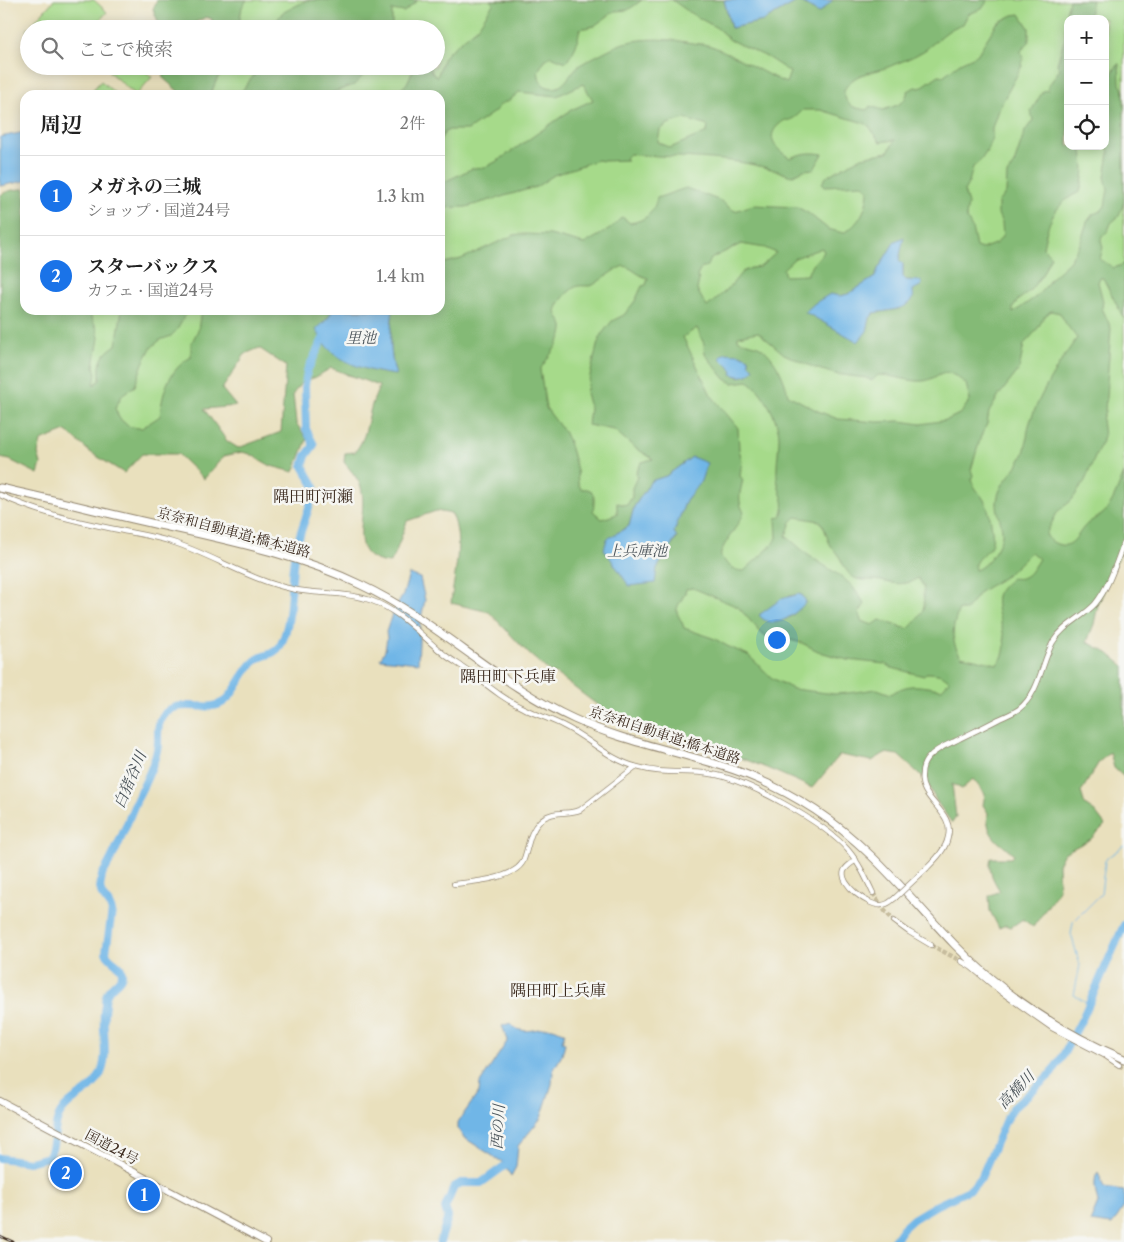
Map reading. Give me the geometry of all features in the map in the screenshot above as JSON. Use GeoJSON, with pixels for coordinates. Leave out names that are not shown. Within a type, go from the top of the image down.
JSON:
{"type":"FeatureCollection","features":[{"type":"Feature","properties":{"kind":"highway","name":"京奈和自動車道;橋本道路"},"geometry":{"type":"LineString","coordinates":[[0,488],[259,549],[306,562],[361,585],[392,601],[426,622],[518,688],[571,718],[610,734],[740,772],[799,800],[833,822],[864,847],[892,875],[955,946],[994,982],[1036,1013],[1122,1062]]}},
{"type":"Feature","properties":{"kind":"highway","name":"国道24号"},"geometry":{"type":"LineString","coordinates":[[0,1101],[266,1242]]}},
{"type":"Feature","properties":{"kind":"street"},"geometry":{"type":"LineString","coordinates":[[0,495],[20,505],[50,514],[170,541],[210,556],[263,581],[306,592],[346,594],[371,600],[409,622],[445,655],[506,699],[566,727],[608,754],[635,767],[662,772],[709,773],[730,779],[783,803],[830,834],[848,849],[856,860],[873,893]]}},
{"type":"Feature","properties":{"kind":"street"},"geometry":{"type":"LineString","coordinates":[[856,860],[846,867],[843,873],[847,885],[874,905],[885,905],[927,868],[941,852],[948,837],[949,827],[945,818],[926,794],[921,782],[922,768],[929,757],[944,746],[1012,713],[1026,702],[1033,692],[1048,653],[1058,636],[1066,627],[1093,606],[1101,596],[1124,542]]}},
{"type":"Feature","properties":{"kind":"street"},"geometry":{"type":"LineString","coordinates":[[454,884],[475,882],[516,870],[524,862],[528,839],[541,820],[556,814],[571,814],[580,810],[635,767]]}},
{"type":"Feature","properties":{"kind":"street"},"geometry":{"type":"LineString","coordinates":[[894,921],[931,945]]}},
{"type":"Feature","properties":{"kind":"street"},"geometry":{"type":"LineString","coordinates":[[961,961],[1052,1028],[1104,1055],[1122,1062]]}},
{"type":"Feature","properties":{"kind":"green space"},"geometry":{"type":"Polygon","coordinates":[[[54,0],[94,0],[107,12],[100,20],[36,20],[54,0]]]}},
{"type":"Feature","properties":{"kind":"green space"},"geometry":{"type":"Polygon","coordinates":[[[157,0],[247,0],[242,7],[240,20],[212,20],[206,17],[200,20],[157,20],[153,9],[157,0]]]}},
{"type":"Feature","properties":{"kind":"green space"},"geometry":{"type":"Polygon","coordinates":[[[236,0],[1124,0],[1124,514],[1021,659],[921,722],[727,679],[471,398],[347,375],[291,328],[242,344],[147,445],[83,403],[41,315],[445,315],[445,90],[189,90],[196,75],[445,75],[445,20],[226,20],[236,0]]]}},
{"type":"Feature","properties":{"kind":"green space"},"geometry":{"type":"Polygon","coordinates":[[[307,0],[418,0],[404,12],[392,10],[392,20],[277,20],[282,13],[307,0]]]}},
{"type":"Feature","properties":{"kind":"green space"},"geometry":{"type":"Polygon","coordinates":[[[490,0],[642,0],[628,10],[615,11],[594,26],[580,29],[576,46],[566,62],[551,56],[545,60],[538,71],[540,81],[545,86],[556,88],[567,80],[577,67],[607,50],[633,41],[658,39],[711,46],[786,83],[790,72],[767,57],[730,40],[717,28],[672,0],[724,0],[731,28],[763,21],[798,1],[819,13],[833,0],[988,0],[982,9],[968,14],[963,24],[948,32],[925,50],[887,68],[859,76],[848,84],[844,91],[848,103],[854,107],[867,110],[870,106],[883,110],[898,105],[905,99],[908,91],[915,87],[920,88],[939,75],[943,76],[960,63],[977,55],[997,23],[1013,15],[1020,14],[1029,28],[1029,42],[1021,51],[1023,58],[1022,66],[998,110],[987,151],[973,167],[969,182],[964,191],[968,204],[966,217],[972,228],[976,247],[982,249],[997,243],[1003,235],[1002,223],[998,214],[998,202],[1006,193],[1007,174],[1014,164],[1025,131],[1033,120],[1031,111],[1043,91],[1048,90],[1049,85],[1060,69],[1057,64],[1064,41],[1064,150],[1082,150],[1084,169],[1080,192],[1071,196],[1058,208],[1050,222],[1043,248],[1051,256],[1042,275],[1028,293],[1018,300],[1013,308],[1013,313],[1037,296],[1050,279],[1069,262],[1080,244],[1087,222],[1093,214],[1101,211],[1105,206],[1108,189],[1105,177],[1111,131],[1109,126],[1109,80],[1119,63],[1120,84],[1124,92],[1124,202],[1119,216],[1111,223],[1108,231],[1102,237],[1103,247],[1100,259],[1114,268],[1124,264],[1124,319],[1103,278],[1100,278],[1098,282],[1103,301],[1102,308],[1111,328],[1105,411],[1102,419],[1104,436],[1084,483],[1071,501],[1058,511],[1046,534],[1050,540],[1057,544],[1067,545],[1075,540],[1087,524],[1108,508],[1124,473],[1124,545],[1098,605],[1094,624],[1087,642],[1108,653],[1124,666],[1124,777],[1114,768],[1110,752],[1099,762],[1081,792],[1085,805],[1095,812],[1105,825],[1091,839],[1064,853],[1058,864],[1059,890],[1033,927],[1023,919],[1011,927],[1006,925],[999,928],[990,911],[989,896],[1000,891],[993,879],[990,867],[991,858],[1011,858],[1014,854],[998,842],[991,833],[988,813],[983,805],[985,794],[973,779],[962,789],[952,784],[956,817],[952,823],[937,802],[925,779],[898,755],[885,753],[872,761],[840,755],[812,788],[719,750],[688,740],[639,729],[617,718],[556,674],[550,672],[528,653],[489,612],[451,603],[458,547],[456,524],[452,514],[436,511],[407,521],[394,557],[389,563],[375,560],[367,554],[362,546],[361,536],[363,503],[360,484],[344,462],[345,453],[355,452],[362,441],[379,386],[331,368],[301,383],[293,394],[296,423],[307,439],[294,472],[271,466],[250,454],[242,452],[224,456],[204,479],[178,454],[142,454],[124,473],[90,452],[66,431],[41,441],[38,454],[41,464],[38,474],[10,460],[0,458],[0,196],[8,191],[20,190],[20,315],[90,315],[99,338],[94,366],[96,374],[94,385],[100,380],[100,368],[104,355],[116,345],[121,315],[185,315],[177,330],[171,336],[160,340],[151,348],[143,363],[135,386],[123,394],[115,408],[119,418],[128,426],[142,428],[160,416],[168,382],[177,368],[191,357],[191,344],[198,330],[200,315],[330,315],[316,330],[395,375],[391,343],[392,315],[445,315],[445,263],[461,259],[514,235],[550,235],[584,244],[610,229],[622,217],[630,223],[644,218],[654,208],[657,198],[686,188],[721,201],[735,211],[753,205],[797,207],[828,229],[843,233],[849,230],[862,215],[868,196],[868,189],[862,184],[825,186],[822,183],[827,176],[862,157],[888,152],[895,140],[880,142],[869,126],[864,123],[821,110],[803,110],[797,116],[790,120],[785,120],[776,127],[772,137],[773,142],[780,151],[790,158],[806,153],[823,154],[814,169],[804,170],[791,176],[772,169],[732,161],[629,154],[625,158],[627,160],[597,160],[554,175],[536,187],[466,207],[445,208],[445,182],[473,168],[486,167],[499,160],[571,110],[593,100],[583,84],[557,96],[519,92],[468,130],[449,130],[445,132],[445,90],[399,90],[405,86],[411,75],[434,75],[437,77],[438,75],[445,75],[445,56],[478,27],[493,4],[490,0]],[[685,119],[668,124],[660,130],[658,142],[670,148],[707,132],[708,126],[685,119]],[[895,241],[875,277],[848,294],[840,296],[830,294],[867,331],[870,318],[874,313],[899,309],[920,281],[906,280],[903,277],[903,264],[899,260],[895,241]],[[741,244],[712,258],[706,267],[702,267],[697,276],[699,280],[697,290],[707,307],[729,288],[742,272],[760,267],[776,253],[765,248],[741,244]],[[822,248],[795,258],[783,269],[785,276],[807,275],[812,265],[824,252],[822,248]],[[624,266],[593,285],[575,287],[561,300],[556,312],[563,326],[563,331],[558,343],[540,370],[546,408],[565,433],[577,470],[578,483],[581,489],[592,492],[594,499],[593,511],[602,519],[617,514],[617,503],[627,505],[632,497],[632,488],[637,477],[636,472],[642,462],[653,459],[634,447],[614,430],[588,425],[590,408],[586,393],[601,335],[612,321],[624,315],[635,301],[642,286],[646,285],[648,278],[624,266]],[[1051,311],[1045,316],[1036,331],[1024,344],[1019,370],[1000,394],[989,412],[987,424],[981,436],[971,470],[973,475],[971,480],[988,509],[992,533],[991,546],[976,562],[975,570],[988,561],[999,545],[1002,531],[997,505],[998,494],[1023,455],[1029,426],[1039,400],[1077,338],[1060,313],[1051,311]],[[697,328],[683,337],[711,395],[738,428],[739,449],[742,461],[740,476],[743,480],[740,500],[744,512],[726,542],[721,557],[732,568],[744,571],[777,538],[776,518],[781,517],[783,500],[777,478],[779,437],[776,422],[769,406],[753,385],[748,381],[733,383],[725,379],[705,354],[704,344],[697,328]],[[758,332],[738,336],[740,341],[760,347],[770,356],[782,375],[788,395],[838,419],[878,422],[900,421],[921,424],[947,420],[961,413],[970,400],[966,384],[950,373],[940,374],[925,381],[878,375],[872,381],[866,378],[835,374],[815,368],[784,354],[758,332]],[[259,348],[245,354],[222,389],[236,406],[204,409],[227,441],[238,448],[281,432],[286,366],[259,348]],[[736,354],[720,358],[733,371],[732,374],[739,377],[748,375],[754,369],[749,363],[749,358],[736,354]],[[692,457],[666,476],[651,481],[634,507],[629,526],[607,539],[657,568],[677,538],[674,532],[686,500],[701,481],[692,457]],[[796,517],[791,522],[786,536],[808,555],[842,577],[852,586],[865,604],[859,613],[861,621],[873,625],[880,620],[908,629],[919,618],[924,604],[924,587],[918,578],[900,584],[878,580],[859,580],[848,572],[831,546],[820,521],[796,517]],[[1031,552],[1007,575],[980,592],[966,610],[959,610],[953,634],[955,645],[961,656],[997,664],[1002,657],[1004,640],[998,612],[998,593],[1012,578],[1022,578],[1028,574],[1039,559],[1031,552]],[[693,588],[686,589],[678,606],[678,616],[684,628],[715,639],[748,655],[772,678],[793,689],[835,694],[877,689],[891,694],[910,686],[942,689],[949,681],[939,674],[926,673],[924,676],[892,668],[885,664],[848,660],[820,652],[802,643],[790,640],[783,642],[774,640],[763,635],[738,607],[693,588]],[[799,594],[790,596],[759,615],[774,623],[786,619],[799,607],[803,596],[799,594]]]}},
{"type":"Feature","properties":{"kind":"green space"},"geometry":{"type":"Polygon","coordinates":[[[1069,0],[1092,0],[1089,15],[1066,15],[1069,0]]]}},
{"type":"Feature","properties":{"kind":"green space"},"geometry":{"type":"Polygon","coordinates":[[[113,75],[150,75],[152,77],[140,90],[130,90],[113,75]]]}},
{"type":"Feature","properties":{"kind":"green space"},"geometry":{"type":"Polygon","coordinates":[[[164,75],[221,75],[212,90],[177,90],[162,77],[164,75]]]}},
{"type":"Feature","properties":{"kind":"green space"},"geometry":{"type":"Polygon","coordinates":[[[254,75],[364,75],[354,85],[340,90],[243,90],[254,75]]]}},
{"type":"Feature","properties":{"kind":"green space"},"geometry":{"type":"Polygon","coordinates":[[[101,81],[111,90],[93,90],[101,81]]]}},
{"type":"Feature","properties":{"kind":"water"},"geometry":{"type":"Polygon","coordinates":[[[724,0],[833,0],[819,13],[798,1],[763,21],[731,28],[724,0]]]}},
{"type":"Feature","properties":{"kind":"water"},"geometry":{"type":"Polygon","coordinates":[[[20,133],[20,182],[0,186],[0,137],[20,133]]]}},
{"type":"Feature","properties":{"kind":"water"},"geometry":{"type":"Polygon","coordinates":[[[904,237],[899,260],[903,264],[903,277],[906,280],[921,281],[922,285],[913,290],[911,302],[896,309],[874,313],[870,318],[867,331],[858,342],[805,312],[830,294],[840,296],[848,294],[875,277],[895,241],[904,237]]]}},
{"type":"Feature","properties":{"kind":"water","name":"里池"},"geometry":{"type":"Polygon","coordinates":[[[330,315],[392,315],[391,343],[396,375],[358,367],[341,359],[327,347],[316,330],[330,315]]]}},
{"type":"Feature","properties":{"kind":"water"},"geometry":{"type":"Polygon","coordinates":[[[725,353],[740,354],[749,358],[749,363],[754,369],[744,376],[732,374],[733,371],[720,358],[725,353]]]}},
{"type":"Feature","properties":{"kind":"water","name":"上兵庫池"},"geometry":{"type":"Polygon","coordinates":[[[692,457],[707,463],[701,481],[686,500],[674,532],[677,537],[657,568],[655,583],[629,586],[604,549],[607,539],[629,526],[634,507],[651,481],[666,476],[692,457]]]}},
{"type":"Feature","properties":{"kind":"water"},"geometry":{"type":"Polygon","coordinates":[[[409,574],[420,578],[425,600],[420,623],[418,663],[380,659],[385,650],[386,632],[392,614],[403,595],[409,574]]]}},
{"type":"Feature","properties":{"kind":"water"},"geometry":{"type":"Polygon","coordinates":[[[799,594],[803,596],[806,602],[784,620],[771,622],[759,615],[781,599],[799,594]]]}},
{"type":"Feature","properties":{"kind":"water","name":"西の川"},"geometry":{"type":"Polygon","coordinates":[[[510,1023],[525,1031],[553,1028],[565,1033],[562,1041],[565,1043],[562,1055],[553,1071],[552,1084],[541,1118],[518,1146],[516,1167],[511,1176],[502,1162],[463,1137],[458,1129],[458,1122],[479,1092],[480,1083],[508,1040],[502,1026],[510,1023]]]}},
{"type":"Feature","properties":{"kind":"water"},"geometry":{"type":"Polygon","coordinates":[[[1098,1172],[1104,1188],[1124,1191],[1124,1207],[1112,1225],[1090,1222],[1098,1203],[1095,1183],[1098,1172]]]}},
{"type":"Feature","properties":{"kind":"waterway","name":"白猪谷川"},"geometry":{"type":"LineString","coordinates":[[0,1158],[29,1162],[48,1157],[53,1147],[56,1125],[60,1114],[64,1108],[95,1083],[102,1069],[105,1051],[105,999],[109,990],[122,975],[119,966],[109,958],[106,952],[112,911],[100,888],[102,875],[117,848],[154,763],[158,746],[159,725],[162,717],[176,707],[210,706],[218,705],[225,701],[251,665],[277,649],[284,636],[289,612],[295,552],[315,487],[303,466],[306,456],[314,445],[306,429],[305,386],[307,371],[326,333]]}},
{"type":"Feature","properties":{"kind":"waterway"},"geometry":{"type":"LineString","coordinates":[[1090,1004],[1074,995],[1080,965],[1071,934],[1073,922],[1101,894],[1105,861],[1124,846]]}},
{"type":"Feature","properties":{"kind":"waterway","name":"高橋川"},"geometry":{"type":"LineString","coordinates":[[893,1242],[902,1229],[913,1219],[971,1189],[981,1178],[1006,1119],[1013,1108],[1051,1074],[1062,1057],[1083,1017],[1124,925]]}},
{"type":"Feature","properties":{"kind":"waterway"},"geometry":{"type":"LineString","coordinates":[[440,1242],[448,1217],[445,1208],[454,1187],[461,1183],[481,1183],[510,1162],[510,1159]]}},
{"type":"Feature","properties":{"kind":"tunnel"},"geometry":{"type":"LineString","coordinates":[[873,893],[894,921]]}},
{"type":"Feature","properties":{"kind":"tunnel"},"geometry":{"type":"LineString","coordinates":[[931,945],[961,961]]}},
{"type":"Feature","properties":{"kind":"tunnel"},"geometry":{"type":"LineString","coordinates":[[1119,1065],[1124,1068]]}},
{"type":"Feature","properties":{"kind":"railway"},"geometry":{"type":"LineString","coordinates":[[0,1236],[13,1242]]}},
{"type":"Feature","properties":{"kind":"place","name":"スターバックス"},"geometry":{"type":"Point","coordinates":[66,1173]}},
{"type":"Feature","properties":{"kind":"place","name":"メガネの三城"},"geometry":{"type":"Point","coordinates":[144,1195]}},
{"type":"Feature","properties":{"kind":"district","name":"隅田町河瀬"},"geometry":{"type":"Point","coordinates":[313,496]}},
{"type":"Feature","properties":{"kind":"district","name":"隅田町下兵庫"},"geometry":{"type":"Point","coordinates":[508,676]}},
{"type":"Feature","properties":{"kind":"district","name":"隅田町上兵庫"},"geometry":{"type":"Point","coordinates":[558,990]}}]}
